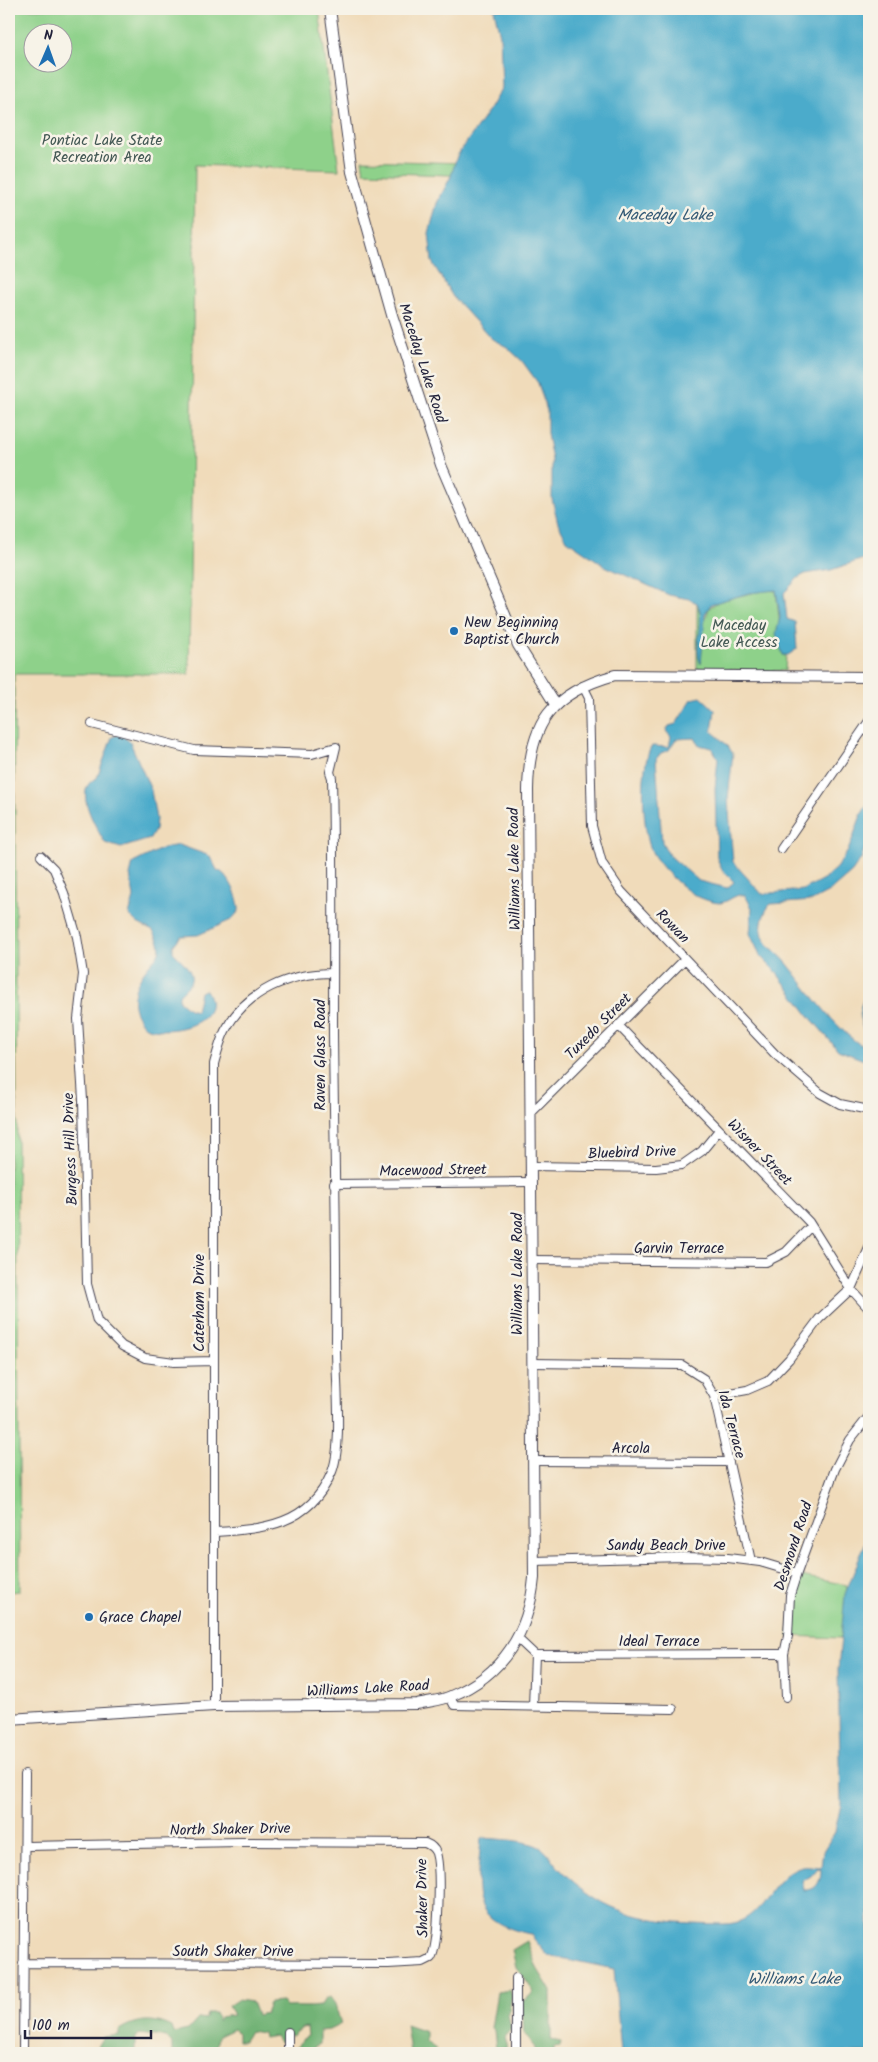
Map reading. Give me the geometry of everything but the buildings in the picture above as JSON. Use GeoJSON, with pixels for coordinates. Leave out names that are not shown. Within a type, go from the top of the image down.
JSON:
{"type":"FeatureCollection","features":[{"type":"Feature","properties":{"kind":"main road","name":"Maceday Lake Road"},"geometry":{"type":"LineString","coordinates":[[330,9],[352,172],[394,324],[440,465],[518,645],[555,704]]}},
{"type":"Feature","properties":{"kind":"main road","name":"Williams Lake Road"},"geometry":{"type":"LineString","coordinates":[[10,1720],[214,1706],[408,1704],[450,1697],[477,1683],[500,1664],[518,1639],[531,1604],[534,1561],[528,775],[531,751],[538,732],[555,704],[583,686],[615,675],[869,677]]}},
{"type":"Feature","properties":{"kind":"street","name":"Rowan"},"geometry":{"type":"LineString","coordinates":[[583,686],[589,698],[592,826],[602,862],[621,890],[775,1054],[820,1093],[840,1104],[869,1110]]}},
{"type":"Feature","properties":{"kind":"street"},"geometry":{"type":"LineString","coordinates":[[781,849],[869,722]]}},
{"type":"Feature","properties":{"kind":"street","name":"Raven Glass Road"},"geometry":{"type":"LineString","coordinates":[[92,724],[194,750],[312,754],[336,747],[330,772],[333,813],[334,1184],[338,1390],[336,1442],[332,1472],[322,1490],[302,1512],[285,1522],[270,1526],[215,1532]]}},
{"type":"Feature","properties":{"kind":"street","name":"Burgess Hill Drive"},"geometry":{"type":"LineString","coordinates":[[41,856],[54,869],[64,893],[77,937],[83,974],[78,1018],[83,1100],[87,1284],[97,1321],[122,1346],[145,1358],[174,1362],[213,1361]]}},
{"type":"Feature","properties":{"kind":"street","name":"Tuxedo Street"},"geometry":{"type":"LineString","coordinates":[[531,1113],[685,959]]}},
{"type":"Feature","properties":{"kind":"street","name":"Caterham Drive"},"geometry":{"type":"LineString","coordinates":[[214,1706],[214,1064],[225,1030],[247,1002],[275,984],[300,975],[333,973]]}},
{"type":"Feature","properties":{"kind":"street","name":"Wisner Street"},"geometry":{"type":"LineString","coordinates":[[618,1025],[811,1226],[851,1289],[869,1309]]}},
{"type":"Feature","properties":{"kind":"street","name":"Bluebird Drive"},"geometry":{"type":"LineString","coordinates":[[531,1166],[656,1168],[682,1165],[702,1151],[719,1130]]}},
{"type":"Feature","properties":{"kind":"street","name":"Macewood Street"},"geometry":{"type":"LineString","coordinates":[[334,1184],[532,1182]]}},
{"type":"Feature","properties":{"kind":"street","name":"Garvin Terrace"},"geometry":{"type":"LineString","coordinates":[[532,1260],[766,1262],[786,1252],[811,1226]]}},
{"type":"Feature","properties":{"kind":"street"},"geometry":{"type":"LineString","coordinates":[[714,1396],[747,1390],[768,1381],[789,1359],[819,1319],[851,1289],[869,1248]]}},
{"type":"Feature","properties":{"kind":"street","name":"Ida Terrace"},"geometry":{"type":"LineString","coordinates":[[532,1363],[682,1365],[704,1379],[714,1396],[751,1561]]}},
{"type":"Feature","properties":{"kind":"street","name":"Desmond Road"},"geometry":{"type":"LineString","coordinates":[[786,1697],[784,1654],[788,1636],[790,1595],[835,1469],[850,1440],[869,1416]]}},
{"type":"Feature","properties":{"kind":"street","name":"Arcola"},"geometry":{"type":"LineString","coordinates":[[533,1461],[728,1462]]}},
{"type":"Feature","properties":{"kind":"street","name":"Sandy Beach Drive"},"geometry":{"type":"LineString","coordinates":[[534,1561],[683,1556],[751,1561],[797,1573]]}},
{"type":"Feature","properties":{"kind":"street"},"geometry":{"type":"LineString","coordinates":[[518,1639],[535,1655],[533,1706]]}},
{"type":"Feature","properties":{"kind":"street","name":"Ideal Terrace"},"geometry":{"type":"LineString","coordinates":[[535,1655],[784,1654]]}},
{"type":"Feature","properties":{"kind":"street"},"geometry":{"type":"LineString","coordinates":[[450,1697],[454,1705],[673,1710]]}},
{"type":"Feature","properties":{"kind":"street"},"geometry":{"type":"LineString","coordinates":[[23,2053],[23,1884],[26,1846],[24,1774]]}},
{"type":"Feature","properties":{"kind":"street","name":"North Shaker Drive"},"geometry":{"type":"LineString","coordinates":[[26,1846],[418,1842],[433,1848]]}},
{"type":"Feature","properties":{"kind":"street","name":"Shaker Drive"},"geometry":{"type":"LineString","coordinates":[[433,1848],[436,1854],[438,1876],[436,1947]]}},
{"type":"Feature","properties":{"kind":"street","name":"South Shaker Drive"},"geometry":{"type":"LineString","coordinates":[[23,1964],[388,1964],[423,1962],[431,1958],[436,1947]]}},
{"type":"Feature","properties":{"kind":"street"},"geometry":{"type":"LineString","coordinates":[[516,1978],[516,2053]]}},
{"type":"Feature","properties":{"kind":"street"},"geometry":{"type":"LineString","coordinates":[[288,2032],[288,2053]]}},
{"type":"Feature","properties":{"kind":"green space","name":"Pontiac Lake State Recreation Area"},"geometry":{"type":"Polygon","coordinates":[[[9,9],[319,9],[339,170],[195,165],[189,674],[14,674],[20,1591],[9,1592],[9,9]]]}},
{"type":"Feature","properties":{"kind":"green space"},"geometry":{"type":"Polygon","coordinates":[[[362,160],[532,165],[532,178],[364,172],[362,160]]]}},
{"type":"Feature","properties":{"kind":"green space","name":"Maceday Lake Access"},"geometry":{"type":"Polygon","coordinates":[[[764,590],[776,591],[783,655],[786,655],[785,671],[697,669],[697,603],[701,617],[701,663],[703,627],[709,608],[719,601],[764,590]]]}},
{"type":"Feature","properties":{"kind":"green space"},"geometry":{"type":"Polygon","coordinates":[[[797,1573],[801,1576],[847,1585],[841,1638],[788,1636],[797,1573]]]}},
{"type":"Feature","properties":{"kind":"green space"},"geometry":{"type":"Polygon","coordinates":[[[527,1941],[537,1968],[551,1991],[551,2040],[561,2042],[560,2047],[554,2048],[553,2053],[535,2053],[535,2048],[524,2033],[522,2003],[534,1992],[516,1967],[512,1950],[527,1941]]]}},
{"type":"Feature","properties":{"kind":"green space"},"geometry":{"type":"Polygon","coordinates":[[[510,1990],[512,1996],[508,2015],[511,2029],[504,2037],[507,2047],[496,2049],[494,2030],[491,2028],[497,1992],[510,1990]]]}},
{"type":"Feature","properties":{"kind":"green space"},"geometry":{"type":"Polygon","coordinates":[[[330,1997],[335,2004],[341,2024],[329,2030],[320,2031],[320,2044],[315,2046],[311,2053],[294,2053],[301,2040],[308,2036],[307,2027],[302,2028],[292,2036],[284,2032],[285,2040],[279,2042],[275,2036],[264,2038],[263,2033],[250,2031],[244,2041],[238,2041],[238,2034],[233,2029],[218,2036],[216,2048],[209,2049],[205,2053],[172,2053],[172,2044],[166,2037],[139,2034],[135,2039],[135,2050],[129,2053],[97,2053],[96,2048],[103,2037],[119,2035],[119,2030],[138,2022],[159,2022],[172,2027],[174,2033],[188,2030],[199,2018],[205,2019],[207,2013],[215,2013],[218,2021],[220,2017],[233,2015],[228,2006],[237,2000],[252,2002],[257,2015],[265,2013],[269,2003],[282,2002],[286,2007],[316,2007],[320,2006],[325,1999],[330,1997]]]}},
{"type":"Feature","properties":{"kind":"green space"},"geometry":{"type":"Polygon","coordinates":[[[406,2025],[426,2032],[426,2042],[436,2049],[432,2053],[407,2053],[410,2052],[406,2025]]]}},
{"type":"Feature","properties":{"kind":"water","name":"Maceday Lake"},"geometry":{"type":"Polygon","coordinates":[[[494,9],[869,9],[869,557],[831,570],[805,574],[798,578],[784,593],[787,619],[795,622],[797,649],[788,655],[783,655],[776,634],[780,617],[776,590],[749,593],[711,604],[705,614],[701,664],[698,650],[701,618],[697,603],[689,599],[669,595],[605,566],[567,540],[558,523],[552,499],[552,460],[547,434],[547,411],[538,383],[522,361],[507,347],[492,339],[453,297],[432,262],[429,233],[437,203],[451,176],[457,156],[487,113],[502,87],[500,36],[494,9]]]}},
{"type":"Feature","properties":{"kind":"water"},"geometry":{"type":"Polygon","coordinates":[[[701,697],[715,710],[712,731],[728,746],[733,754],[728,798],[733,862],[762,894],[803,890],[825,878],[836,868],[848,851],[861,815],[869,802],[869,835],[861,859],[852,872],[829,892],[812,901],[771,904],[762,921],[762,929],[763,937],[768,945],[786,962],[832,1019],[853,1040],[864,1047],[869,1044],[869,1062],[838,1050],[776,972],[761,957],[750,934],[752,908],[745,895],[738,895],[720,903],[701,898],[688,891],[674,879],[653,854],[649,845],[644,816],[644,783],[648,755],[652,746],[669,747],[671,737],[666,731],[669,726],[676,724],[692,699],[701,697]],[[695,738],[676,739],[669,750],[661,753],[656,759],[662,842],[669,855],[699,881],[727,888],[734,882],[722,870],[717,858],[715,789],[718,758],[712,748],[699,745],[695,738]]]}},
{"type":"Feature","properties":{"kind":"water"},"geometry":{"type":"Polygon","coordinates":[[[120,734],[130,742],[151,790],[156,819],[155,830],[150,839],[121,848],[105,843],[92,818],[86,799],[86,790],[90,783],[97,778],[112,737],[120,734]]]}},
{"type":"Feature","properties":{"kind":"water"},"geometry":{"type":"Polygon","coordinates":[[[179,845],[210,856],[217,870],[226,876],[233,888],[238,900],[239,911],[231,920],[198,935],[181,936],[173,946],[173,952],[191,974],[190,983],[179,995],[179,1001],[189,1009],[196,1011],[200,992],[206,990],[210,1002],[209,1011],[202,1019],[192,1025],[168,1030],[156,1029],[142,1024],[134,1009],[134,995],[138,982],[158,954],[160,946],[153,931],[137,923],[129,915],[134,897],[130,875],[133,863],[163,848],[179,845]]]}},
{"type":"Feature","properties":{"kind":"water"},"geometry":{"type":"Polygon","coordinates":[[[869,991],[869,1043],[861,1023],[860,1011],[864,998],[869,991]]]}},
{"type":"Feature","properties":{"kind":"water","name":"Williams Lake"},"geometry":{"type":"Polygon","coordinates":[[[869,1534],[869,2053],[621,2053],[614,1969],[547,1955],[530,1934],[509,1928],[495,1921],[485,1912],[480,1901],[478,1888],[481,1838],[503,1839],[536,1845],[546,1852],[564,1873],[586,1891],[604,1903],[632,1914],[677,1922],[722,1924],[736,1922],[747,1917],[757,1909],[790,1871],[802,1866],[821,1867],[823,1851],[835,1832],[841,1804],[838,1670],[845,1594],[869,1534]],[[818,1868],[811,1876],[802,1881],[804,1890],[815,1887],[820,1877],[821,1869],[818,1868]]]}},
{"type":"Feature","properties":{"kind":"place","name":"New Beginning Baptist Church"},"geometry":{"type":"Point","coordinates":[454,631]}},
{"type":"Feature","properties":{"kind":"place","name":"Grace Chapel"},"geometry":{"type":"Point","coordinates":[89,1617]}}]}
